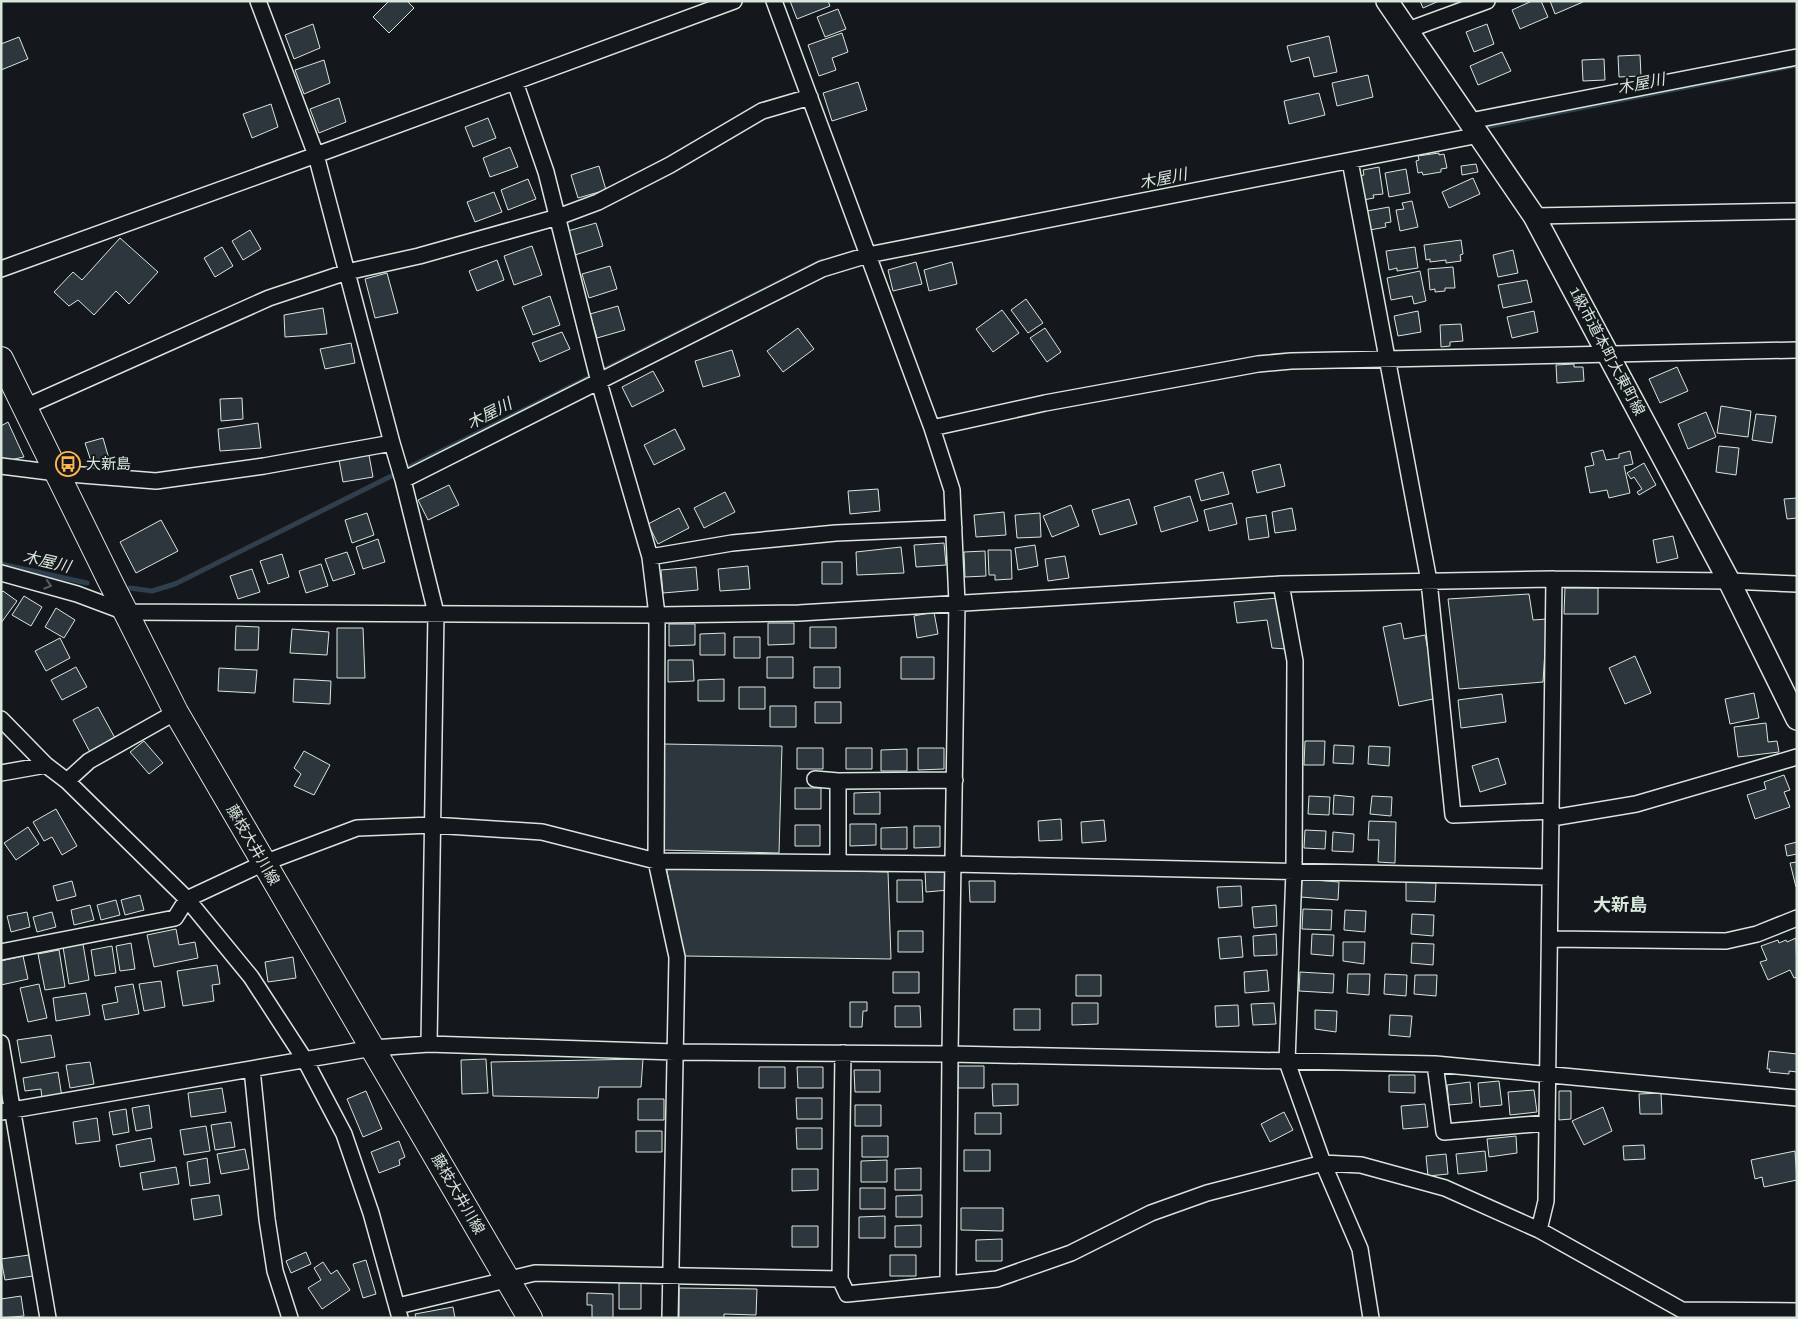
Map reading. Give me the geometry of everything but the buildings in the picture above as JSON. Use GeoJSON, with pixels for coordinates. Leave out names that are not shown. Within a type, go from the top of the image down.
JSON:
{"type":"FeatureCollection","features":[{"type":"Feature","properties":{"kind":"main road","name":"藤枝大井川線"},"geometry":{"type":"LineString","coordinates":[[1,359],[176,712],[530,1318]]}},
{"type":"Feature","properties":{"kind":"street"},"geometry":{"type":"LineString","coordinates":[[258,1],[316,155],[401,473],[436,613],[429,1044]]}},
{"type":"Feature","properties":{"kind":"street"},"geometry":{"type":"LineString","coordinates":[[1,269],[734,1]]}},
{"type":"Feature","properties":{"kind":"street"},"geometry":{"type":"LineString","coordinates":[[774,1],[932,428],[952,490],[957,603],[948,1283]]}},
{"type":"Feature","properties":{"kind":"street","name":"1級市道本町大東町線"},"geometry":{"type":"LineString","coordinates":[[1387,1],[1534,216],[1728,581],[1797,720]]}},
{"type":"Feature","properties":{"kind":"street"},"geometry":{"type":"LineString","coordinates":[[1408,30],[1487,1]]}},
{"type":"Feature","properties":{"kind":"street"},"geometry":{"type":"LineString","coordinates":[[401,473],[597,375],[822,269],[868,254],[1350,161],[1475,128],[1797,57]]}},
{"type":"Feature","properties":{"kind":"street"},"geometry":{"type":"LineString","coordinates":[[514,82],[546,172],[597,375],[650,557],[657,616],[656,861],[677,957],[670,1318]]}},
{"type":"Feature","properties":{"kind":"street"},"geometry":{"type":"LineString","coordinates":[[24,407],[269,298],[347,272],[419,256],[558,217],[598,202],[670,165],[762,111],[810,97]]}},
{"type":"Feature","properties":{"kind":"street"},"geometry":{"type":"LineString","coordinates":[[1350,161],[1429,581],[1453,815],[1552,815],[1636,804],[1797,757]]}},
{"type":"Feature","properties":{"kind":"street"},"geometry":{"type":"LineString","coordinates":[[1534,216],[1797,211]]}},
{"type":"Feature","properties":{"kind":"street"},"geometry":{"type":"LineString","coordinates":[[932,428],[1045,403],[1258,364],[1291,361],[1797,350]]}},
{"type":"Feature","properties":{"kind":"street"},"geometry":{"type":"LineString","coordinates":[[1,466],[57,473],[156,481],[264,466],[392,443]]}},
{"type":"Feature","properties":{"kind":"street"},"geometry":{"type":"LineString","coordinates":[[650,557],[732,543],[836,533],[954,528]]}},
{"type":"Feature","properties":{"kind":"street"},"geometry":{"type":"LineString","coordinates":[[1,572],[76,594],[125,612],[657,616],[799,614],[1281,584],[1554,579],[1728,581],[1797,584]]}},
{"type":"Feature","properties":{"kind":"street"},"geometry":{"type":"LineString","coordinates":[[1539,1230],[1546,1201],[1554,579]]}},
{"type":"Feature","properties":{"kind":"street"},"geometry":{"type":"LineString","coordinates":[[1281,584],[1295,661],[1294,871],[1287,1062],[1323,1162],[1360,1249],[1371,1318]]}},
{"type":"Feature","properties":{"kind":"street"},"geometry":{"type":"LineString","coordinates":[[67,781],[89,761],[176,712]]}},
{"type":"Feature","properties":{"kind":"street"},"geometry":{"type":"LineString","coordinates":[[1,718],[46,765],[67,781],[187,899],[251,977],[305,1060],[344,1134],[371,1213],[396,1314],[535,1273],[840,1279]]}},
{"type":"Feature","properties":{"kind":"street"},"geometry":{"type":"LineString","coordinates":[[1,773],[46,765]]}},
{"type":"Feature","properties":{"kind":"street"},"geometry":{"type":"LineString","coordinates":[[815,779],[838,781],[955,780]]}},
{"type":"Feature","properties":{"kind":"street"},"geometry":{"type":"LineString","coordinates":[[838,781],[838,863]]}},
{"type":"Feature","properties":{"kind":"street"},"geometry":{"type":"LineString","coordinates":[[1,952],[175,918],[187,899],[264,863],[358,828],[432,825],[542,832],[656,861],[954,864],[1550,877]]}},
{"type":"Feature","properties":{"kind":"street"},"geometry":{"type":"LineString","coordinates":[[1550,939],[1726,941],[1758,934],[1797,918]]}},
{"type":"Feature","properties":{"kind":"street"},"geometry":{"type":"LineString","coordinates":[[1,1043],[7,1111],[48,1318]]}},
{"type":"Feature","properties":{"kind":"street"},"geometry":{"type":"LineString","coordinates":[[7,1111],[373,1048],[429,1044],[675,1052],[950,1054],[1435,1064],[1548,1073],[1797,1098]]}},
{"type":"Feature","properties":{"kind":"street"},"geometry":{"type":"LineString","coordinates":[[843,1053],[840,1279],[847,1294],[997,1279],[1071,1253],[1151,1213],[1197,1196],[1323,1162],[1361,1166],[1445,1188],[1539,1230],[1682,1310],[1797,1311]]}},
{"type":"Feature","properties":{"kind":"street"},"geometry":{"type":"LineString","coordinates":[[1435,1064],[1444,1132],[1547,1123]]}},
{"type":"Feature","properties":{"kind":"street"},"geometry":{"type":"LineString","coordinates":[[252,1069],[267,1219],[275,1270],[290,1318]]}},
{"type":"Feature","properties":{"kind":"waterway","name":"木屋川"},"geometry":{"type":"LineString","coordinates":[[1490,126],[1797,65]]}},
{"type":"Feature","properties":{"kind":"waterway","name":"木屋川"},"geometry":{"type":"LineString","coordinates":[[130,588],[152,591],[175,584],[822,261]]}},
{"type":"Feature","properties":{"kind":"waterway","name":"木屋川"},"geometry":{"type":"LineString","coordinates":[[1,564],[87,583]]}},
{"type":"Feature","properties":{"kind":"place","name":"大新島"},"geometry":{"type":"Point","coordinates":[68,464]}},
{"type":"Feature","properties":{"kind":"district","name":"大新島"},"geometry":{"type":"Point","coordinates":[1620,905]}}]}
